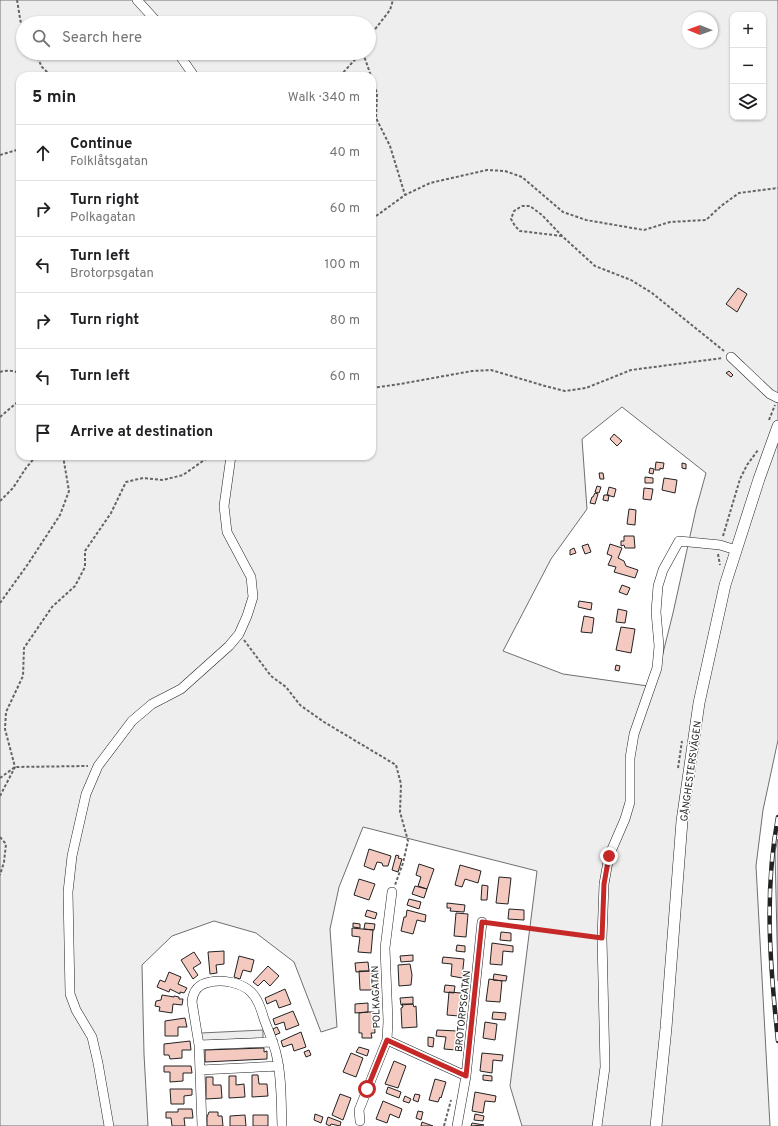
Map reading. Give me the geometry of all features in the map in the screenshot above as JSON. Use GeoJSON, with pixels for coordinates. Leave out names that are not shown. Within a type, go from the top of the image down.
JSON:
{"type":"FeatureCollection","features":[{"type":"Feature","properties":{"kind":"street"},"geometry":{"type":"LineString","coordinates":[[137,0],[152,16]]}},
{"type":"Feature","properties":{"kind":"street"},"geometry":{"type":"LineString","coordinates":[[183,60],[191,72]]}},
{"type":"Feature","properties":{"kind":"street"},"geometry":{"type":"LineString","coordinates":[[731,357],[770,394],[778,398]]}},
{"type":"Feature","properties":{"kind":"street","name":"GÅNGHESTERSVÄGEN"},"geometry":{"type":"LineString","coordinates":[[656,1126],[666,1028],[682,821],[699,703],[725,585],[778,428]]}},
{"type":"Feature","properties":{"kind":"street"},"geometry":{"type":"LineString","coordinates":[[110,1126],[92,1037],[76,1010],[70,994],[68,892],[71,864],[86,794],[98,766],[132,722],[152,704],[181,689],[229,646],[239,634],[247,616],[253,597],[251,577],[227,532],[224,506],[230,460]]}},
{"type":"Feature","properties":{"kind":"street"},"geometry":{"type":"LineString","coordinates":[[597,1126],[605,1067],[602,938],[604,884],[609,856],[625,819],[630,802],[630,758],[634,734],[657,668],[659,646],[656,612],[658,586],[663,570],[679,541],[720,545],[736,550]]}},
{"type":"Feature","properties":{"kind":"street","name":"POLKAGATAN"},"geometry":{"type":"LineString","coordinates":[[392,892],[385,948],[388,1021],[387,1040],[466,1076]]}},
{"type":"Feature","properties":{"kind":"street","name":"BROTORPSGATAN"},"geometry":{"type":"LineString","coordinates":[[457,1126],[466,1076],[482,922]]}},
{"type":"Feature","properties":{"kind":"street"},"geometry":{"type":"LineString","coordinates":[[202,1126],[199,1045],[192,1002],[196,989],[201,984],[215,981],[237,984],[245,987],[256,999],[273,1042],[279,1066],[281,1080],[282,1126]]}},
{"type":"Feature","properties":{"kind":"street"},"geometry":{"type":"LineString","coordinates":[[360,1121],[359,1110],[387,1040]]}},
{"type":"Feature","properties":{"kind":"street"},"geometry":{"type":"LineString","coordinates":[[199,1045],[273,1042]]}},
{"type":"Feature","properties":{"kind":"street"},"geometry":{"type":"LineString","coordinates":[[200,1070],[279,1066]]}},
{"type":"Feature","properties":{"kind":"path"},"geometry":{"type":"LineString","coordinates":[[17,0],[20,16]]}},
{"type":"Feature","properties":{"kind":"path"},"geometry":{"type":"LineString","coordinates":[[376,28],[390,10],[393,0]]}},
{"type":"Feature","properties":{"kind":"path"},"geometry":{"type":"LineString","coordinates":[[38,60],[47,72]]}},
{"type":"Feature","properties":{"kind":"path"},"geometry":{"type":"LineString","coordinates":[[344,72],[355,60]]}},
{"type":"Feature","properties":{"kind":"path"},"geometry":{"type":"LineString","coordinates":[[365,60],[369,72]]}},
{"type":"Feature","properties":{"kind":"path"},"geometry":{"type":"LineString","coordinates":[[376,90],[376,118],[390,146],[405,195]]}},
{"type":"Feature","properties":{"kind":"path"},"geometry":{"type":"LineString","coordinates":[[0,155],[16,150]]}},
{"type":"Feature","properties":{"kind":"path"},"geometry":{"type":"LineString","coordinates":[[376,217],[405,195],[430,183],[487,170],[505,171],[522,177],[563,212],[586,220],[644,230],[670,222],[706,220],[721,206],[739,193],[778,188]]}},
{"type":"Feature","properties":{"kind":"path"},"geometry":{"type":"LineString","coordinates":[[562,236],[520,231],[515,226],[511,218],[514,211],[522,206],[530,206],[542,215],[562,236],[595,266],[631,280],[652,293],[731,357]]}},
{"type":"Feature","properties":{"kind":"path"},"geometry":{"type":"LineString","coordinates":[[376,387],[472,370],[491,370],[565,391],[586,388],[631,370],[731,357]]}},
{"type":"Feature","properties":{"kind":"path"},"geometry":{"type":"LineString","coordinates":[[0,372],[5,370],[16,372]]}},
{"type":"Feature","properties":{"kind":"path"},"geometry":{"type":"LineString","coordinates":[[0,417],[16,403]]}},
{"type":"Feature","properties":{"kind":"path"},"geometry":{"type":"LineString","coordinates":[[0,501],[13,488],[33,460]]}},
{"type":"Feature","properties":{"kind":"path"},"geometry":{"type":"LineString","coordinates":[[0,603],[60,515],[69,491],[64,460]]}},
{"type":"Feature","properties":{"kind":"path"},"geometry":{"type":"LineString","coordinates":[[0,796],[15,767],[5,729],[5,723],[6,712],[23,676],[24,648],[52,607],[75,586],[85,567],[85,551],[111,513],[126,482],[144,478],[163,480],[183,475],[204,460]]}},
{"type":"Feature","properties":{"kind":"path"},"geometry":{"type":"LineString","coordinates":[[239,634],[271,676],[286,687],[300,705],[324,722],[396,765],[401,784],[400,812],[408,841],[392,892]]}},
{"type":"Feature","properties":{"kind":"path"},"geometry":{"type":"LineString","coordinates":[[0,778],[15,767],[98,766]]}},
{"type":"Feature","properties":{"kind":"path"},"geometry":{"type":"LineString","coordinates":[[0,837],[6,844],[4,862],[0,874]]}},
{"type":"Feature","properties":{"kind":"path"},"geometry":{"type":"LineString","coordinates":[[482,922],[602,938]]}},
{"type":"Feature","properties":{"kind":"shaded area"},"geometry":{"type":"Polygon","coordinates":[[[0,0],[778,0],[778,740],[763,810],[756,866],[770,1126],[522,1126],[510,1086],[537,871],[363,827],[339,887],[330,929],[337,1027],[321,1032],[294,962],[256,933],[214,921],[172,936],[142,965],[144,1054],[148,1126],[0,1126],[0,0]],[[622,407],[582,439],[587,509],[551,559],[503,651],[563,674],[648,686],[655,685],[696,509],[706,473],[622,407]]]}},
{"type":"Feature","properties":{"kind":"shaded area"},"geometry":{"type":"Polygon","coordinates":[[[778,839],[778,981],[775,851],[778,839]]]}},
{"type":"Feature","properties":{"kind":"shaded area"},"geometry":{"type":"Polygon","coordinates":[[[263,1030],[263,1038],[201,1041],[201,1033],[263,1030]]]}},
{"type":"Feature","properties":{"kind":"building"},"geometry":{"type":"Polygon","coordinates":[[[738,288],[747,294],[737,312],[726,304],[738,288]]]}},
{"type":"Feature","properties":{"kind":"building"},"geometry":{"type":"Polygon","coordinates":[[[729,371],[733,375],[731,377],[726,373],[729,371]]]}},
{"type":"Feature","properties":{"kind":"building"},"geometry":{"type":"Polygon","coordinates":[[[614,434],[622,441],[617,446],[610,439],[614,434]]]}},
{"type":"Feature","properties":{"kind":"building"},"geometry":{"type":"Polygon","coordinates":[[[656,462],[664,463],[663,469],[660,468],[660,470],[655,470],[656,462]]]}},
{"type":"Feature","properties":{"kind":"building"},"geometry":{"type":"Polygon","coordinates":[[[682,463],[686,464],[686,469],[682,468],[682,463]]]}},
{"type":"Feature","properties":{"kind":"building"},"geometry":{"type":"Polygon","coordinates":[[[650,468],[654,469],[653,474],[649,473],[650,468]]]}},
{"type":"Feature","properties":{"kind":"building"},"geometry":{"type":"Polygon","coordinates":[[[599,473],[603,473],[604,479],[600,479],[599,473]]]}},
{"type":"Feature","properties":{"kind":"building"},"geometry":{"type":"Polygon","coordinates":[[[645,477],[653,478],[653,483],[645,483],[645,477]]]}},
{"type":"Feature","properties":{"kind":"building"},"geometry":{"type":"Polygon","coordinates":[[[664,478],[677,480],[675,493],[662,490],[664,478]]]}},
{"type":"Feature","properties":{"kind":"building"},"geometry":{"type":"Polygon","coordinates":[[[597,486],[601,487],[599,493],[595,492],[597,486]]]}},
{"type":"Feature","properties":{"kind":"building"},"geometry":{"type":"Polygon","coordinates":[[[609,487],[616,489],[614,497],[607,495],[609,487]]]}},
{"type":"Feature","properties":{"kind":"building"},"geometry":{"type":"Polygon","coordinates":[[[644,488],[653,489],[651,500],[643,499],[644,488]]]}},
{"type":"Feature","properties":{"kind":"building"},"geometry":{"type":"Polygon","coordinates":[[[595,493],[598,494],[595,504],[590,503],[592,497],[595,493]]]}},
{"type":"Feature","properties":{"kind":"building"},"geometry":{"type":"Polygon","coordinates":[[[604,495],[609,495],[608,501],[603,500],[604,495]]]}},
{"type":"Feature","properties":{"kind":"building"},"geometry":{"type":"Polygon","coordinates":[[[629,509],[636,510],[635,525],[627,524],[629,509]]]}},
{"type":"Feature","properties":{"kind":"building"},"geometry":{"type":"Polygon","coordinates":[[[624,536],[634,536],[635,548],[625,548],[624,545],[621,546],[621,541],[624,541],[624,536]]]}},
{"type":"Feature","properties":{"kind":"building"},"geometry":{"type":"Polygon","coordinates":[[[588,544],[591,552],[585,554],[582,546],[588,544]]]}},
{"type":"Feature","properties":{"kind":"building"},"geometry":{"type":"Polygon","coordinates":[[[610,544],[622,548],[618,558],[624,561],[626,566],[638,570],[635,578],[614,572],[616,567],[608,565],[612,556],[607,554],[610,544]]]}},
{"type":"Feature","properties":{"kind":"building"},"geometry":{"type":"Polygon","coordinates":[[[574,548],[576,553],[570,555],[570,550],[574,548]]]}},
{"type":"Feature","properties":{"kind":"building"},"geometry":{"type":"Polygon","coordinates":[[[622,585],[630,588],[627,595],[619,592],[622,585]]]}},
{"type":"Feature","properties":{"kind":"building"},"geometry":{"type":"Polygon","coordinates":[[[579,601],[592,603],[591,610],[578,607],[579,601]]]}},
{"type":"Feature","properties":{"kind":"building"},"geometry":{"type":"Polygon","coordinates":[[[618,609],[627,611],[625,623],[616,622],[618,609]]]}},
{"type":"Feature","properties":{"kind":"building"},"geometry":{"type":"Polygon","coordinates":[[[584,616],[594,618],[592,633],[581,632],[584,616]]]}},
{"type":"Feature","properties":{"kind":"building"},"geometry":{"type":"Polygon","coordinates":[[[621,627],[635,629],[631,653],[616,650],[621,627]]]}},
{"type":"Feature","properties":{"kind":"building"},"geometry":{"type":"Polygon","coordinates":[[[616,665],[620,666],[619,671],[615,670],[616,665]]]}},
{"type":"Feature","properties":{"kind":"building"},"geometry":{"type":"Polygon","coordinates":[[[369,849],[391,856],[388,866],[383,866],[382,863],[377,862],[374,870],[364,866],[369,849]]]}},
{"type":"Feature","properties":{"kind":"building"},"geometry":{"type":"Polygon","coordinates":[[[396,855],[399,856],[398,858],[402,859],[398,872],[392,870],[396,855]]]}},
{"type":"Feature","properties":{"kind":"building"},"geometry":{"type":"Polygon","coordinates":[[[419,864],[434,869],[427,889],[418,886],[421,877],[416,875],[419,864]]]}},
{"type":"Feature","properties":{"kind":"building"},"geometry":{"type":"Polygon","coordinates":[[[460,865],[481,871],[478,883],[465,879],[462,887],[455,885],[460,865]]]}},
{"type":"Feature","properties":{"kind":"building"},"geometry":{"type":"Polygon","coordinates":[[[499,877],[511,878],[508,904],[496,903],[499,877]]]}},
{"type":"Feature","properties":{"kind":"building"},"geometry":{"type":"Polygon","coordinates":[[[359,879],[375,884],[369,900],[354,895],[359,879]]]}},
{"type":"Feature","properties":{"kind":"building"},"geometry":{"type":"Polygon","coordinates":[[[482,885],[488,886],[487,900],[481,900],[482,885]]]}},
{"type":"Feature","properties":{"kind":"building"},"geometry":{"type":"Polygon","coordinates":[[[415,886],[427,889],[424,898],[412,894],[415,886]]]}},
{"type":"Feature","properties":{"kind":"building"},"geometry":{"type":"Polygon","coordinates":[[[409,899],[421,902],[419,909],[407,905],[409,899]]]}},
{"type":"Feature","properties":{"kind":"building"},"geometry":{"type":"Polygon","coordinates":[[[447,903],[465,905],[464,912],[450,911],[451,908],[447,908],[447,903]]]}},
{"type":"Feature","properties":{"kind":"building"},"geometry":{"type":"Polygon","coordinates":[[[509,909],[524,910],[524,920],[508,919],[509,909]]]}},
{"type":"Feature","properties":{"kind":"building"},"geometry":{"type":"Polygon","coordinates":[[[367,910],[377,913],[375,919],[365,916],[367,910]]]}},
{"type":"Feature","properties":{"kind":"building"},"geometry":{"type":"Polygon","coordinates":[[[407,910],[426,915],[425,922],[417,920],[413,934],[401,931],[407,910]]]}},
{"type":"Feature","properties":{"kind":"building"},"geometry":{"type":"Polygon","coordinates":[[[456,913],[468,914],[466,937],[454,936],[456,913]]]}},
{"type":"Feature","properties":{"kind":"building"},"geometry":{"type":"Polygon","coordinates":[[[353,923],[360,924],[360,928],[353,927],[353,923]]]}},
{"type":"Feature","properties":{"kind":"building"},"geometry":{"type":"Polygon","coordinates":[[[365,923],[375,924],[374,930],[364,929],[365,923]]]}},
{"type":"Feature","properties":{"kind":"building"},"geometry":{"type":"Polygon","coordinates":[[[352,928],[373,930],[371,953],[358,952],[360,937],[352,936],[352,928]]]}},
{"type":"Feature","properties":{"kind":"building"},"geometry":{"type":"Polygon","coordinates":[[[501,932],[511,933],[511,941],[500,940],[501,932]]]}},
{"type":"Feature","properties":{"kind":"building"},"geometry":{"type":"Polygon","coordinates":[[[492,943],[513,946],[513,952],[503,951],[502,965],[490,964],[492,943]]]}},
{"type":"Feature","properties":{"kind":"building"},"geometry":{"type":"Polygon","coordinates":[[[457,945],[465,946],[465,952],[456,951],[457,945]]]}},
{"type":"Feature","properties":{"kind":"building"},"geometry":{"type":"Polygon","coordinates":[[[224,951],[224,964],[216,965],[217,973],[210,974],[208,952],[224,951]]]}},
{"type":"Feature","properties":{"kind":"building"},"geometry":{"type":"Polygon","coordinates":[[[194,952],[201,963],[193,968],[198,975],[193,979],[181,960],[194,952]]]}},
{"type":"Feature","properties":{"kind":"building"},"geometry":{"type":"Polygon","coordinates":[[[413,955],[413,961],[401,962],[400,956],[413,955]]]}},
{"type":"Feature","properties":{"kind":"building"},"geometry":{"type":"Polygon","coordinates":[[[239,956],[254,960],[251,972],[243,970],[240,979],[234,977],[239,956]]]}},
{"type":"Feature","properties":{"kind":"building"},"geometry":{"type":"Polygon","coordinates":[[[443,957],[464,959],[462,978],[451,976],[452,964],[442,963],[443,957]]]}},
{"type":"Feature","properties":{"kind":"building"},"geometry":{"type":"Polygon","coordinates":[[[368,962],[369,971],[356,972],[355,963],[368,962]]]}},
{"type":"Feature","properties":{"kind":"building"},"geometry":{"type":"Polygon","coordinates":[[[410,964],[412,975],[411,985],[399,986],[398,965],[410,964]]]}},
{"type":"Feature","properties":{"kind":"building"},"geometry":{"type":"Polygon","coordinates":[[[268,966],[279,976],[270,986],[264,980],[258,986],[253,982],[268,966]]]}},
{"type":"Feature","properties":{"kind":"building"},"geometry":{"type":"Polygon","coordinates":[[[359,971],[372,971],[373,990],[360,990],[359,971]]]}},
{"type":"Feature","properties":{"kind":"building"},"geometry":{"type":"Polygon","coordinates":[[[169,972],[181,977],[178,984],[187,988],[184,993],[180,992],[180,994],[170,989],[169,992],[157,987],[160,980],[165,982],[169,972]]]}},
{"type":"Feature","properties":{"kind":"building"},"geometry":{"type":"Polygon","coordinates":[[[494,974],[507,976],[506,981],[493,980],[494,974]]]}},
{"type":"Feature","properties":{"kind":"building"},"geometry":{"type":"Polygon","coordinates":[[[489,979],[502,981],[500,1002],[486,1001],[489,979]]]}},
{"type":"Feature","properties":{"kind":"building"},"geometry":{"type":"Polygon","coordinates":[[[445,985],[455,986],[454,993],[444,992],[445,985]]]}},
{"type":"Feature","properties":{"kind":"building"},"geometry":{"type":"Polygon","coordinates":[[[285,989],[291,1004],[279,1008],[276,1000],[267,1004],[265,998],[285,989]]]}},
{"type":"Feature","properties":{"kind":"building"},"geometry":{"type":"Polygon","coordinates":[[[449,992],[461,993],[459,1016],[447,1015],[449,992]]]}},
{"type":"Feature","properties":{"kind":"building"},"geometry":{"type":"Polygon","coordinates":[[[162,995],[174,996],[179,997],[179,999],[183,999],[182,1005],[173,1004],[172,1013],[159,1011],[160,1007],[155,1006],[156,1001],[161,1000],[162,995]]]}},
{"type":"Feature","properties":{"kind":"building"},"geometry":{"type":"Polygon","coordinates":[[[413,997],[413,1004],[401,1005],[400,998],[413,997]]]}},
{"type":"Feature","properties":{"kind":"building"},"geometry":{"type":"Polygon","coordinates":[[[368,1003],[368,1012],[355,1013],[355,1004],[368,1003]]]}},
{"type":"Feature","properties":{"kind":"building"},"geometry":{"type":"Polygon","coordinates":[[[402,1004],[413,1004],[414,1007],[416,1006],[417,1027],[402,1028],[402,1004]]]}},
{"type":"Feature","properties":{"kind":"building"},"geometry":{"type":"Polygon","coordinates":[[[293,1011],[299,1025],[286,1030],[284,1022],[275,1025],[273,1019],[293,1011]]]}},
{"type":"Feature","properties":{"kind":"building"},"geometry":{"type":"Polygon","coordinates":[[[374,1012],[375,1033],[371,1033],[372,1038],[362,1038],[362,1033],[359,1033],[359,1013],[374,1012]]]}},
{"type":"Feature","properties":{"kind":"building"},"geometry":{"type":"Polygon","coordinates":[[[493,1012],[506,1013],[505,1020],[492,1019],[493,1012]]]}},
{"type":"Feature","properties":{"kind":"building"},"geometry":{"type":"Polygon","coordinates":[[[185,1018],[187,1027],[178,1027],[178,1036],[165,1036],[165,1021],[185,1018]]]}},
{"type":"Feature","properties":{"kind":"building"},"geometry":{"type":"Polygon","coordinates":[[[485,1022],[497,1024],[495,1040],[483,1038],[485,1022]]]}},
{"type":"Feature","properties":{"kind":"building"},"geometry":{"type":"Polygon","coordinates":[[[277,1027],[280,1033],[275,1035],[273,1029],[277,1027]]]}},
{"type":"Feature","properties":{"kind":"building"},"geometry":{"type":"Polygon","coordinates":[[[437,1030],[458,1031],[456,1050],[444,1049],[446,1037],[436,1036],[437,1030]]]}},
{"type":"Feature","properties":{"kind":"building"},"geometry":{"type":"Polygon","coordinates":[[[301,1032],[306,1047],[294,1051],[292,1044],[283,1047],[281,1041],[301,1032]]]}},
{"type":"Feature","properties":{"kind":"building"},"geometry":{"type":"Polygon","coordinates":[[[428,1037],[434,1038],[433,1047],[428,1046],[428,1037]]]}},
{"type":"Feature","properties":{"kind":"building"},"geometry":{"type":"Polygon","coordinates":[[[190,1041],[191,1050],[182,1050],[182,1058],[170,1059],[169,1055],[164,1055],[164,1044],[190,1041]]]}},
{"type":"Feature","properties":{"kind":"building"},"geometry":{"type":"Polygon","coordinates":[[[359,1047],[369,1050],[367,1056],[356,1052],[359,1047]]]}},
{"type":"Feature","properties":{"kind":"building"},"geometry":{"type":"Polygon","coordinates":[[[264,1048],[264,1052],[267,1051],[267,1059],[205,1062],[205,1050],[264,1048]]]}},
{"type":"Feature","properties":{"kind":"building"},"geometry":{"type":"Polygon","coordinates":[[[309,1050],[311,1055],[306,1057],[304,1052],[309,1050]]]}},
{"type":"Feature","properties":{"kind":"building"},"geometry":{"type":"Polygon","coordinates":[[[351,1053],[363,1058],[356,1077],[343,1072],[351,1053]]]}},
{"type":"Feature","properties":{"kind":"building"},"geometry":{"type":"Polygon","coordinates":[[[482,1053],[503,1055],[502,1061],[493,1060],[492,1073],[480,1071],[482,1053]]]}},
{"type":"Feature","properties":{"kind":"building"},"geometry":{"type":"Polygon","coordinates":[[[394,1061],[406,1066],[398,1088],[385,1084],[394,1061]]]}},
{"type":"Feature","properties":{"kind":"building"},"geometry":{"type":"Polygon","coordinates":[[[164,1066],[191,1066],[192,1073],[183,1073],[183,1081],[170,1082],[170,1072],[164,1072],[164,1066]]]}},
{"type":"Feature","properties":{"kind":"building"},"geometry":{"type":"Polygon","coordinates":[[[252,1075],[258,1075],[259,1084],[267,1084],[268,1096],[252,1097],[252,1075]]]}},
{"type":"Feature","properties":{"kind":"building"},"geometry":{"type":"Polygon","coordinates":[[[483,1075],[492,1076],[492,1081],[483,1080],[483,1075]]]}},
{"type":"Feature","properties":{"kind":"building"},"geometry":{"type":"Polygon","coordinates":[[[229,1076],[236,1076],[236,1085],[244,1084],[245,1097],[229,1098],[229,1076]]]}},
{"type":"Feature","properties":{"kind":"building"},"geometry":{"type":"Polygon","coordinates":[[[206,1077],[213,1077],[213,1085],[221,1085],[222,1098],[206,1099],[206,1077]]]}},
{"type":"Feature","properties":{"kind":"building"},"geometry":{"type":"Polygon","coordinates":[[[435,1079],[446,1082],[441,1098],[440,1097],[438,1102],[429,1100],[435,1079]]]}},
{"type":"Feature","properties":{"kind":"building"},"geometry":{"type":"Polygon","coordinates":[[[388,1087],[401,1092],[399,1098],[386,1093],[388,1087]]]}},
{"type":"Feature","properties":{"kind":"building"},"geometry":{"type":"Polygon","coordinates":[[[170,1089],[192,1089],[192,1095],[184,1096],[184,1104],[171,1104],[170,1089]]]}},
{"type":"Feature","properties":{"kind":"building"},"geometry":{"type":"Polygon","coordinates":[[[475,1092],[496,1096],[495,1102],[485,1101],[483,1113],[472,1111],[475,1092]]]}},
{"type":"Feature","properties":{"kind":"building"},"geometry":{"type":"Polygon","coordinates":[[[340,1094],[351,1098],[343,1120],[332,1115],[340,1094]]]}},
{"type":"Feature","properties":{"kind":"building"},"geometry":{"type":"Polygon","coordinates":[[[415,1094],[420,1095],[418,1102],[413,1100],[415,1094]]]}},
{"type":"Feature","properties":{"kind":"building"},"geometry":{"type":"Polygon","coordinates":[[[405,1096],[411,1099],[409,1103],[403,1101],[405,1096]]]}},
{"type":"Feature","properties":{"kind":"building"},"geometry":{"type":"Polygon","coordinates":[[[383,1101],[402,1109],[399,1118],[390,1114],[387,1123],[376,1119],[383,1101]]]}},
{"type":"Feature","properties":{"kind":"building"},"geometry":{"type":"Polygon","coordinates":[[[178,1109],[192,1109],[193,1118],[184,1118],[185,1126],[172,1126],[171,1118],[166,1118],[166,1112],[178,1112],[178,1109]]]}},
{"type":"Feature","properties":{"kind":"building"},"geometry":{"type":"Polygon","coordinates":[[[418,1111],[423,1112],[421,1120],[416,1118],[418,1111]]]}},
{"type":"Feature","properties":{"kind":"building"},"geometry":{"type":"Polygon","coordinates":[[[209,1112],[218,1112],[218,1116],[222,1116],[223,1126],[207,1126],[207,1117],[209,1112]]]}},
{"type":"Feature","properties":{"kind":"building"},"geometry":{"type":"Polygon","coordinates":[[[315,1114],[323,1117],[321,1123],[314,1120],[315,1114]]]}},
{"type":"Feature","properties":{"kind":"building"},"geometry":{"type":"Polygon","coordinates":[[[475,1114],[484,1116],[483,1121],[474,1120],[475,1114]]]}},
{"type":"Feature","properties":{"kind":"building"},"geometry":{"type":"Polygon","coordinates":[[[245,1115],[246,1126],[230,1126],[230,1116],[245,1115]]]}},
{"type":"Feature","properties":{"kind":"building"},"geometry":{"type":"Polygon","coordinates":[[[253,1115],[268,1115],[268,1126],[253,1126],[253,1115]]]}},
{"type":"Feature","properties":{"kind":"building"},"geometry":{"type":"Polygon","coordinates":[[[328,1117],[341,1122],[340,1126],[331,1124],[330,1126],[326,1124],[328,1117]]]}},
{"type":"Feature","properties":{"kind":"building"},"geometry":{"type":"Polygon","coordinates":[[[422,1122],[433,1126],[421,1126],[422,1122]]]}},
{"type":"Feature","properties":{"kind":"building"},"geometry":{"type":"Polygon","coordinates":[[[472,1123],[484,1125],[471,1126],[472,1123]]]}},
{"type":"Feature","properties":{"kind":"railway"},"geometry":{"type":"LineString","coordinates":[[778,817],[771,873],[770,901],[771,957],[778,1041]]}},
{"type":"Feature","properties":{"kind":"route"},"geometry":{"type":"LineString","coordinates":[[367,1089],[387,1040],[466,1076],[482,922],[602,938],[604,884],[609,856]]}}]}
